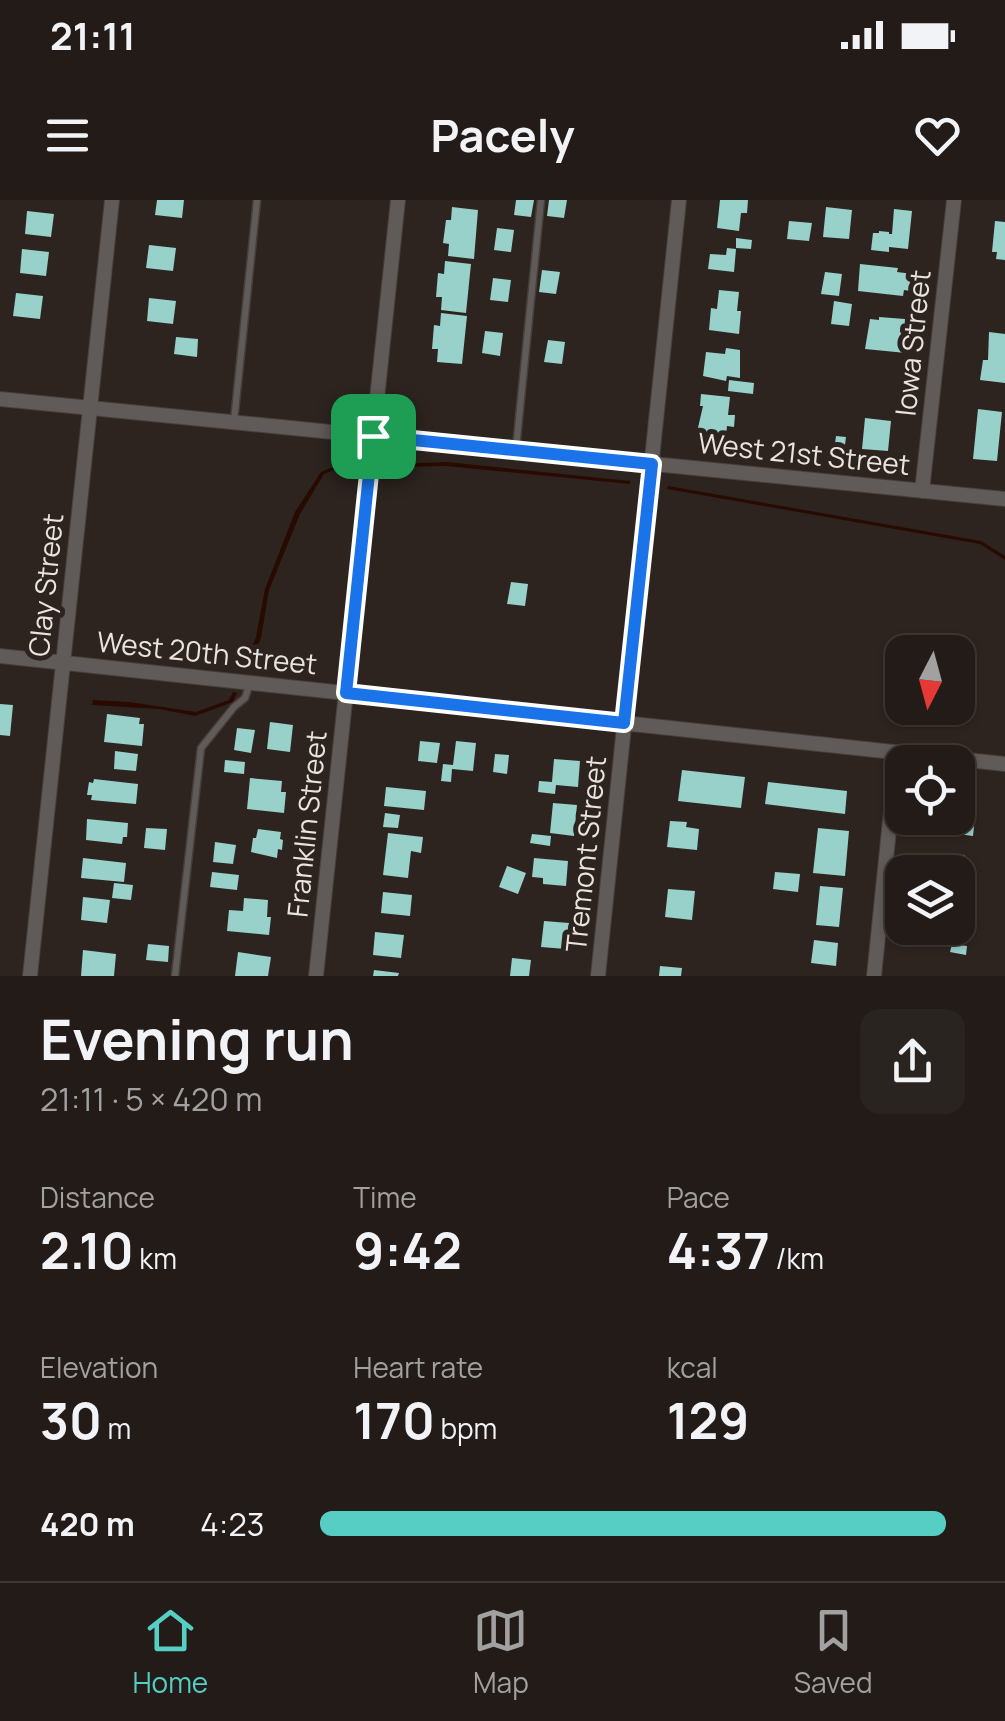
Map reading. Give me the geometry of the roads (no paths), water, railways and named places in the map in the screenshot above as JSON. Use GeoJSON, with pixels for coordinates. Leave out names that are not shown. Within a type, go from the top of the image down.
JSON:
{"type":"FeatureCollection","features":[{"type":"Feature","properties":{"kind":"street","name":"Clay Street"},"geometry":{"type":"LineString","coordinates":[[30,976],[112,200]]}},
{"type":"Feature","properties":{"kind":"street","name":"Franklin Street"},"geometry":{"type":"LineString","coordinates":[[316,976],[398,200]]}},
{"type":"Feature","properties":{"kind":"street","name":"Tremont Street"},"geometry":{"type":"LineString","coordinates":[[598,976],[679,200]]}},
{"type":"Feature","properties":{"kind":"street","name":"Iowa Street"},"geometry":{"type":"LineString","coordinates":[[922,491],[954,200]]}},
{"type":"Feature","properties":{"kind":"street","name":"West 21st Street"},"geometry":{"type":"LineString","coordinates":[[0,399],[1005,499]]}},
{"type":"Feature","properties":{"kind":"street","name":"West 20th Street"},"geometry":{"type":"LineString","coordinates":[[0,656],[885,751]]}},
{"type":"Feature","properties":{"kind":"street","name":"West 20th Street"},"geometry":{"type":"LineString","coordinates":[[975,761],[1005,764]]}},
{"type":"Feature","properties":{"kind":"street"},"geometry":{"type":"LineString","coordinates":[[874,976],[889,835]]}},
{"type":"Feature","properties":{"kind":"lane"},"geometry":{"type":"LineString","coordinates":[[234,422],[257,200]]}},
{"type":"Feature","properties":{"kind":"lane"},"geometry":{"type":"LineString","coordinates":[[516,450],[540,200]]}},
{"type":"Feature","properties":{"kind":"lane"},"geometry":{"type":"LineString","coordinates":[[175,976],[200,748],[244,698],[250,683]]}}]}
